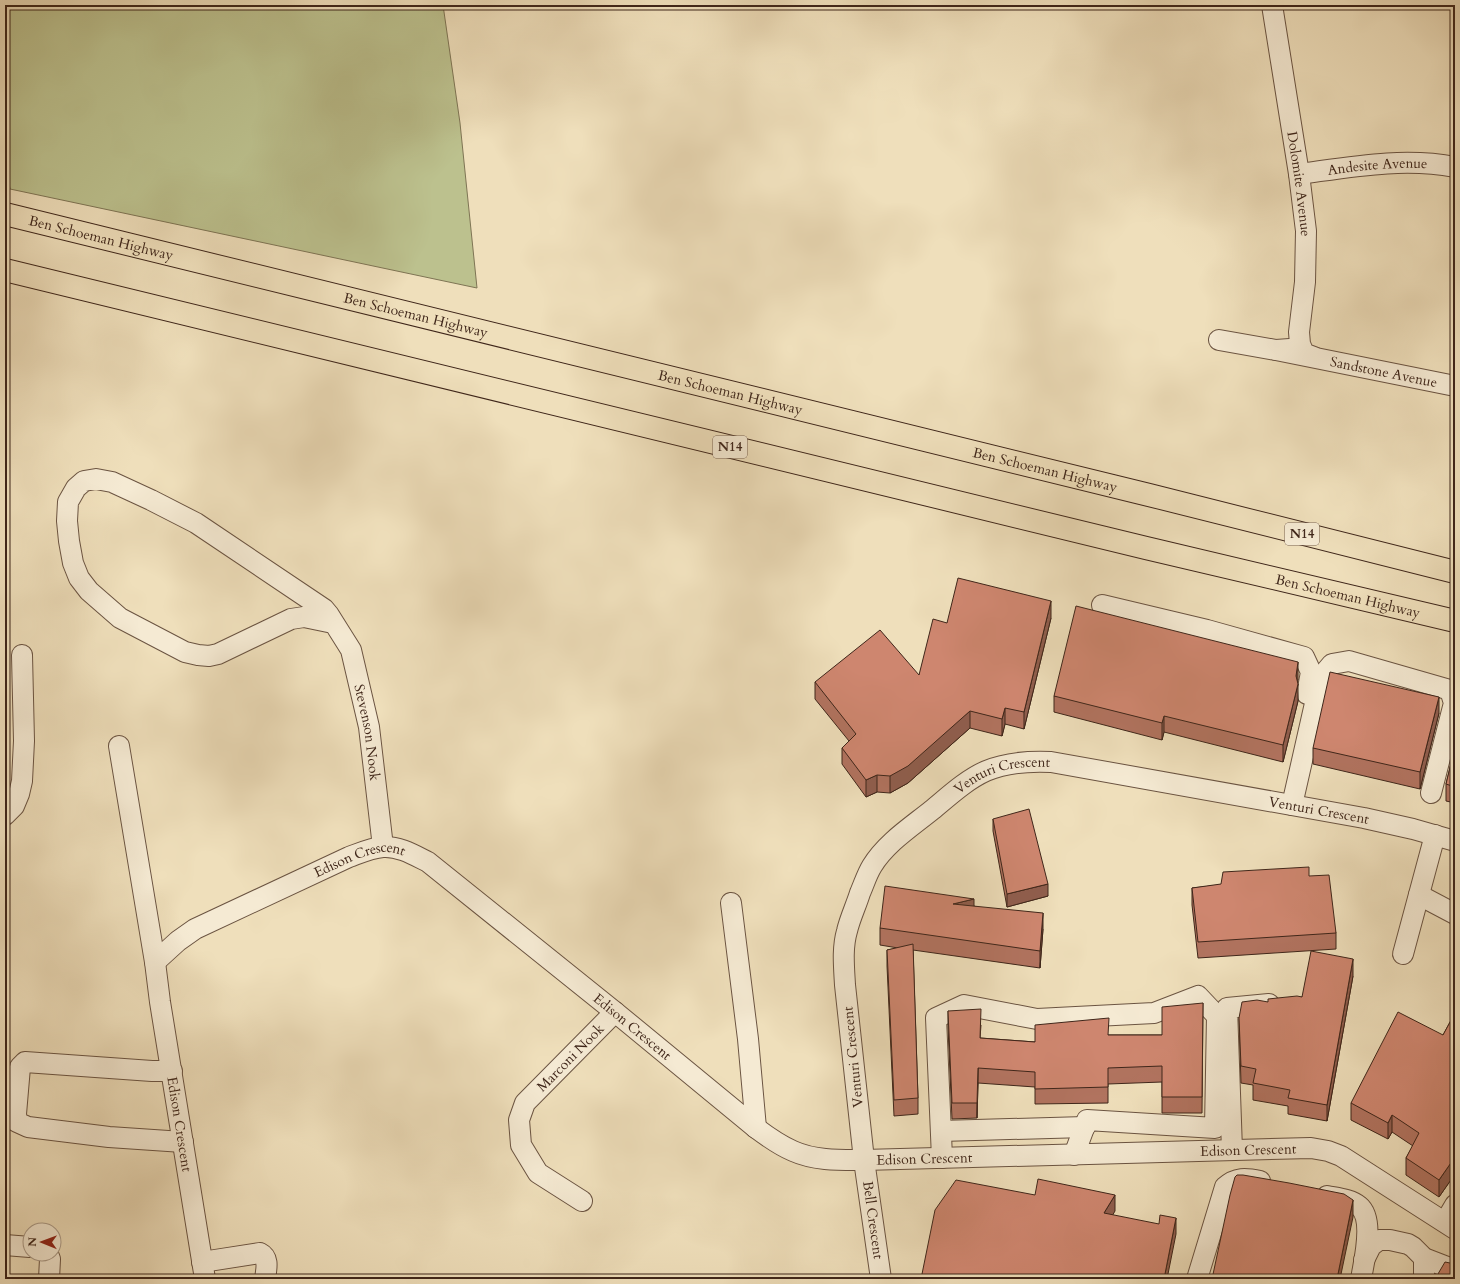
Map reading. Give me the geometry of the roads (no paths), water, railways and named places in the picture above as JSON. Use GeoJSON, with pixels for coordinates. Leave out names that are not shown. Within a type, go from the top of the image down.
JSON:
{"type":"FeatureCollection","features":[{"type":"Feature","properties":{"kind":"highway","name":"Ben Schoeman Highway"},"geometry":{"type":"LineString","coordinates":[[5,214],[1149,495],[1455,572]]}},
{"type":"Feature","properties":{"kind":"highway","name":"Ben Schoeman Highway"},"geometry":{"type":"LineString","coordinates":[[5,270],[1146,548],[1455,621]]}},
{"type":"Feature","properties":{"kind":"highway"},"geometry":{"type":"LineString","coordinates":[[1149,495],[1455,558]]}},
{"type":"Feature","properties":{"kind":"street","name":"Dolomite Avenue"},"geometry":{"type":"LineString","coordinates":[[1272,5],[1299,174],[1306,231],[1305,282],[1300,344],[1306,354],[1314,357]]}},
{"type":"Feature","properties":{"kind":"street","name":"Andesite Avenue"},"geometry":{"type":"LineString","coordinates":[[1299,174],[1385,163],[1418,163],[1455,167]]}},
{"type":"Feature","properties":{"kind":"street"},"geometry":{"type":"LineString","coordinates":[[1276,350],[1289,349],[1297,341],[1300,332]]}},
{"type":"Feature","properties":{"kind":"street","name":"Sandstone Avenue"},"geometry":{"type":"LineString","coordinates":[[1219,340],[1314,357],[1455,386]]}},
{"type":"Feature","properties":{"kind":"street","name":"Stevenson Nook"},"geometry":{"type":"LineString","coordinates":[[333,623],[304,617],[291,619],[218,654],[209,656],[185,652],[120,618],[89,591],[79,578],[73,563],[67,521],[68,502],[76,488],[84,481],[96,479],[112,482],[196,523],[314,602],[326,612],[351,650],[369,727],[383,847]]}},
{"type":"Feature","properties":{"kind":"street"},"geometry":{"type":"LineString","coordinates":[[1102,606],[1207,630],[1304,657],[1311,672],[1287,804]]}},
{"type":"Feature","properties":{"kind":"street"},"geometry":{"type":"LineString","coordinates":[[5,815],[14,806],[22,781],[24,740],[22,655]]}},
{"type":"Feature","properties":{"kind":"street"},"geometry":{"type":"LineString","coordinates":[[1287,804],[1321,677],[1332,664],[1348,660],[1450,690],[1454,703],[1431,793]]}},
{"type":"Feature","properties":{"kind":"street"},"geometry":{"type":"LineString","coordinates":[[120,746],[155,962]]}},
{"type":"Feature","properties":{"kind":"street","name":"Venturi Crescent"},"geometry":{"type":"LineString","coordinates":[[864,1160],[843,963],[844,944],[847,930],[871,867],[888,846],[975,777],[998,767],[1013,763],[1032,761],[1052,762],[1364,818],[1435,835],[1455,842]]}},
{"type":"Feature","properties":{"kind":"street"},"geometry":{"type":"LineString","coordinates":[[1403,954],[1435,835]]}},
{"type":"Feature","properties":{"kind":"street","name":"Edison Crescent"},"geometry":{"type":"LineString","coordinates":[[204,1270],[155,962],[178,941],[195,929],[349,857],[383,847],[399,849],[428,862],[615,1012],[756,1128],[776,1143],[794,1152],[813,1157],[864,1160],[1311,1148],[1328,1151],[1341,1156],[1362,1168],[1450,1226]]}},
{"type":"Feature","properties":{"kind":"street"},"geometry":{"type":"LineString","coordinates":[[1419,895],[1455,914]]}},
{"type":"Feature","properties":{"kind":"street"},"geometry":{"type":"LineString","coordinates":[[731,903],[748,1039],[756,1128]]}},
{"type":"Feature","properties":{"kind":"street"},"geometry":{"type":"LineString","coordinates":[[942,1158],[936,1018],[964,1005],[1037,1019],[1154,1013],[1198,996],[1217,1016],[1215,1128],[1088,1120],[1074,1155]]}},
{"type":"Feature","properties":{"kind":"street"},"geometry":{"type":"LineString","coordinates":[[1232,1150],[1227,1008],[1286,1002]]}},
{"type":"Feature","properties":{"kind":"street","name":"Marconi Nook"},"geometry":{"type":"LineString","coordinates":[[582,1201],[538,1173],[521,1145],[519,1120],[525,1103],[615,1012]]}},
{"type":"Feature","properties":{"kind":"street"},"geometry":{"type":"LineString","coordinates":[[172,1071],[152,1071],[25,1062],[20,1067],[16,1114],[17,1122],[28,1127],[42,1129],[109,1137],[183,1142]]}},
{"type":"Feature","properties":{"kind":"street"},"geometry":{"type":"LineString","coordinates":[[941,1131],[1085,1127]]}},
{"type":"Feature","properties":{"kind":"street","name":"Bell Crescent"},"geometry":{"type":"LineString","coordinates":[[864,1160],[881,1279]]}},
{"type":"Feature","properties":{"kind":"street"},"geometry":{"type":"LineString","coordinates":[[1197,1279],[1225,1187],[1232,1181],[1249,1179],[1280,1186]]}},
{"type":"Feature","properties":{"kind":"street"},"geometry":{"type":"LineString","coordinates":[[1310,1192],[1348,1200],[1359,1206],[1364,1212],[1367,1221],[1367,1232],[1362,1270]]}},
{"type":"Feature","properties":{"kind":"street"},"geometry":{"type":"LineString","coordinates":[[1450,1226],[1455,1205]]}},
{"type":"Feature","properties":{"kind":"street"},"geometry":{"type":"LineString","coordinates":[[1362,1270],[1371,1246],[1379,1240],[1390,1240],[1408,1244],[1424,1258],[1455,1270]]}},
{"type":"Feature","properties":{"kind":"street"},"geometry":{"type":"LineString","coordinates":[[5,1245],[22,1246]]}},
{"type":"Feature","properties":{"kind":"street"},"geometry":{"type":"LineString","coordinates":[[204,1270],[260,1254],[264,1255],[267,1261],[265,1279]]}},
{"type":"Feature","properties":{"kind":"street"},"geometry":{"type":"LineString","coordinates":[[1424,1258],[1424,1279]]}},
{"type":"Feature","properties":{"kind":"street"},"geometry":{"type":"LineString","coordinates":[[49,1279],[50,1262]]}}]}
